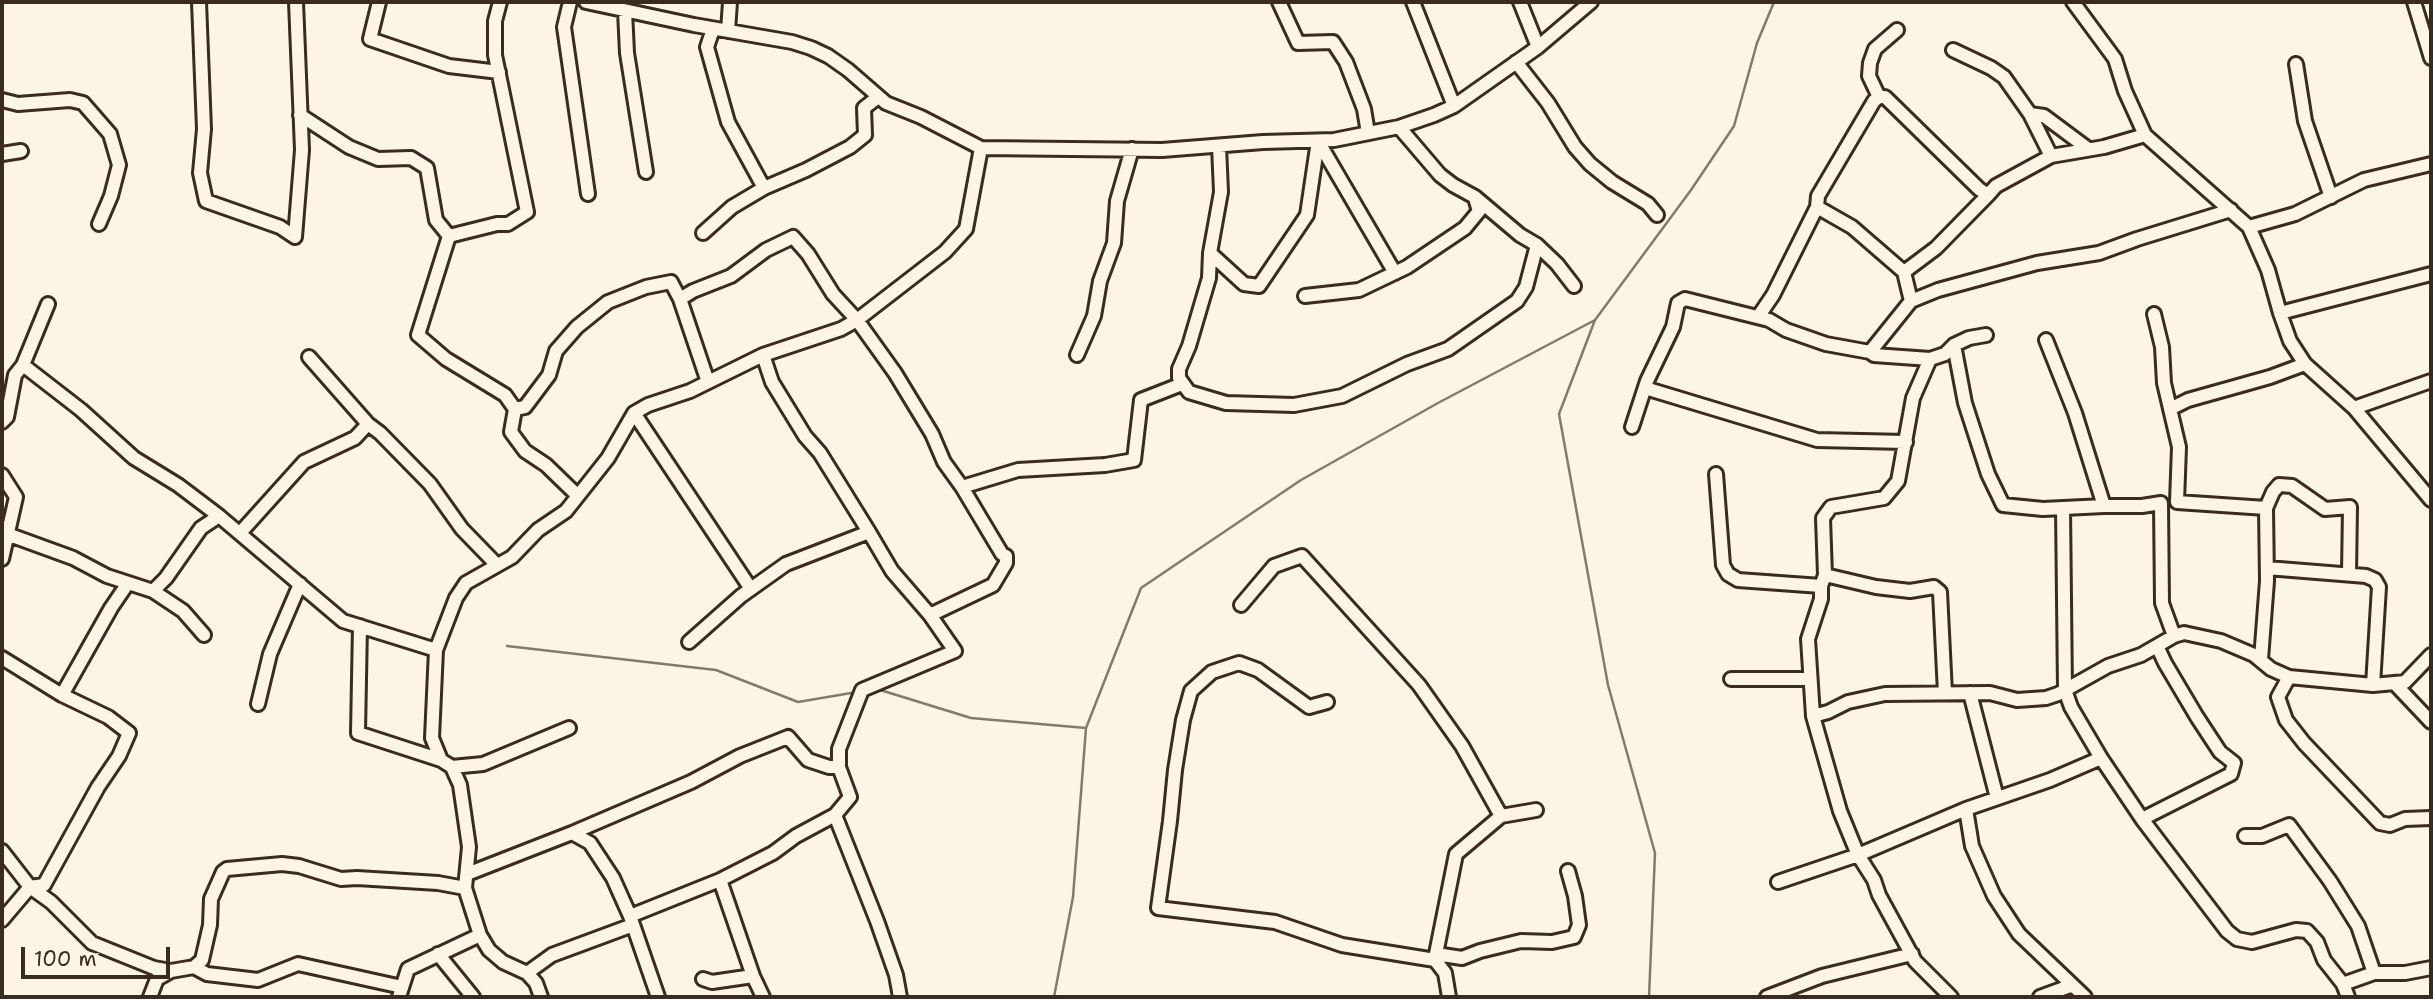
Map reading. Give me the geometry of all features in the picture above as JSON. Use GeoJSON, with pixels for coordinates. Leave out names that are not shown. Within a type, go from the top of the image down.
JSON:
{"type":"FeatureCollection","features":[{"type":"Feature","properties":{"kind":"street"},"geometry":{"type":"LineString","coordinates":[[199,2],[204,129],[200,173],[206,201],[280,226],[295,237],[302,150],[296,2]]}},
{"type":"Feature","properties":{"kind":"street"},"geometry":{"type":"LineString","coordinates":[[379,2],[370,38],[449,66],[499,72]]}},
{"type":"Feature","properties":{"kind":"street"},"geometry":{"type":"LineString","coordinates":[[449,236],[497,224],[508,224],[527,212],[495,55],[495,21],[500,2]]}},
{"type":"Feature","properties":{"kind":"street"},"geometry":{"type":"LineString","coordinates":[[570,2],[564,27],[588,194]]}},
{"type":"Feature","properties":{"kind":"street"},"geometry":{"type":"LineString","coordinates":[[586,2],[628,8],[713,29],[792,42],[811,48],[848,69],[878,97],[981,148],[1132,149],[1185,149],[1263,142],[1334,140],[1399,127],[1454,106],[1538,47],[1591,2]]}},
{"type":"Feature","properties":{"kind":"street"},"geometry":{"type":"LineString","coordinates":[[728,31],[730,2]]}},
{"type":"Feature","properties":{"kind":"street"},"geometry":{"type":"LineString","coordinates":[[1279,2],[1298,43],[1333,42],[1364,109],[1368,133]]}},
{"type":"Feature","properties":{"kind":"street"},"geometry":{"type":"LineString","coordinates":[[1413,2],[1454,106]]}},
{"type":"Feature","properties":{"kind":"street"},"geometry":{"type":"LineString","coordinates":[[1520,2],[1538,47]]}},
{"type":"Feature","properties":{"kind":"street"},"geometry":{"type":"LineString","coordinates":[[2073,2],[2115,59],[2125,92],[2145,135],[2249,227],[2268,270],[2290,341],[2305,364],[2354,408],[2431,500]]}},
{"type":"Feature","properties":{"kind":"street"},"geometry":{"type":"LineString","coordinates":[[2414,2],[2431,58]]}},
{"type":"Feature","properties":{"kind":"street"},"geometry":{"type":"LineString","coordinates":[[628,8],[627,53],[646,172]]}},
{"type":"Feature","properties":{"kind":"street"},"geometry":{"type":"LineString","coordinates":[[713,29],[707,47],[728,122],[764,188]]}},
{"type":"Feature","properties":{"kind":"street"},"geometry":{"type":"LineString","coordinates":[[1879,97],[1869,76],[1870,63],[1875,49],[1897,30]]}},
{"type":"Feature","properties":{"kind":"street"},"geometry":{"type":"LineString","coordinates":[[1953,50],[2004,77],[2030,114],[2051,156]]}},
{"type":"Feature","properties":{"kind":"street"},"geometry":{"type":"LineString","coordinates":[[1516,62],[1548,103],[1575,147],[1590,164],[1648,204],[1657,215]]}},
{"type":"Feature","properties":{"kind":"street"},"geometry":{"type":"LineString","coordinates":[[2296,64],[2305,121],[2331,197]]}},
{"type":"Feature","properties":{"kind":"street"},"geometry":{"type":"LineString","coordinates":[[703,233],[732,207],[764,188],[850,147],[865,135],[864,108],[878,97]]}},
{"type":"Feature","properties":{"kind":"street"},"geometry":{"type":"LineString","coordinates":[[1758,317],[1773,295],[1817,207],[1818,196],[1874,101],[1879,97],[1885,97],[1988,195]]}},
{"type":"Feature","properties":{"kind":"street"},"geometry":{"type":"LineString","coordinates":[[2,100],[18,104],[70,100],[83,103],[110,134],[120,165],[99,224]]}},
{"type":"Feature","properties":{"kind":"street"},"geometry":{"type":"LineString","coordinates":[[2030,114],[2044,116],[2087,148]]}},
{"type":"Feature","properties":{"kind":"street"},"geometry":{"type":"LineString","coordinates":[[300,115],[349,147],[378,159],[411,158],[427,168],[436,220],[449,236]]}},
{"type":"Feature","properties":{"kind":"street"},"geometry":{"type":"LineString","coordinates":[[1399,127],[1440,174],[1475,197],[1520,235],[1537,245],[1557,264],[1574,286]]}},
{"type":"Feature","properties":{"kind":"street"},"geometry":{"type":"LineString","coordinates":[[1904,272],[1936,248],[1996,186],[2051,156],[2104,147],[2145,135]]}},
{"type":"Feature","properties":{"kind":"street"},"geometry":{"type":"LineString","coordinates":[[1210,253],[1244,284],[1259,286],[1307,215],[1318,141]]}},
{"type":"Feature","properties":{"kind":"street"},"geometry":{"type":"LineString","coordinates":[[1318,141],[1395,272]]}},
{"type":"Feature","properties":{"kind":"street"},"geometry":{"type":"LineString","coordinates":[[1219,146],[1221,192],[1210,253],[1209,278],[1189,346],[1179,369],[1182,384],[1189,392],[1226,403],[1294,405],[1342,396],[1407,363],[1448,349],[1517,301],[1527,287],[1537,245]]}},
{"type":"Feature","properties":{"kind":"street"},"geometry":{"type":"LineString","coordinates":[[541,997],[536,983],[527,973],[503,962],[489,950],[480,935],[465,888],[469,847],[463,799],[432,738],[436,650],[461,590],[478,575],[519,552],[538,530],[566,510],[617,444],[634,413],[764,355],[841,329],[857,320],[945,252],[966,229],[981,148]]}},
{"type":"Feature","properties":{"kind":"street"},"geometry":{"type":"LineString","coordinates":[[1077,355],[1094,316],[1100,281],[1114,243],[1117,201],[1132,149]]}},
{"type":"Feature","properties":{"kind":"street"},"geometry":{"type":"LineString","coordinates":[[2,155],[20,151]]}},
{"type":"Feature","properties":{"kind":"street"},"geometry":{"type":"LineString","coordinates":[[2249,227],[2295,214],[2364,180],[2431,164]]}},
{"type":"Feature","properties":{"kind":"street"},"geometry":{"type":"LineString","coordinates":[[1305,296],[1359,290],[1395,272],[1465,228],[1479,211],[1475,197]]}},
{"type":"Feature","properties":{"kind":"street"},"geometry":{"type":"LineString","coordinates":[[1817,207],[1852,227],[1904,272],[1911,301]]}},
{"type":"Feature","properties":{"kind":"street"},"geometry":{"type":"LineString","coordinates":[[1870,352],[1911,301],[1938,290],[2037,263],[2099,253],[2231,210]]}},
{"type":"Feature","properties":{"kind":"street"},"geometry":{"type":"LineString","coordinates":[[449,236],[418,335],[446,359],[505,395],[515,409],[512,432],[518,441],[578,496]]}},
{"type":"Feature","properties":{"kind":"street"},"geometry":{"type":"LineString","coordinates":[[680,299],[692,291],[731,276],[766,250],[793,237],[808,254],[834,294],[857,320],[895,373],[932,434],[944,462],[1007,560],[993,585],[930,615]]}},
{"type":"Feature","properties":{"kind":"street"},"geometry":{"type":"LineString","coordinates":[[2280,313],[2431,274]]}},
{"type":"Feature","properties":{"kind":"street"},"geometry":{"type":"LineString","coordinates":[[515,409],[525,407],[549,375],[556,351],[577,327],[608,302],[646,287],[671,282],[680,299],[708,382]]}},
{"type":"Feature","properties":{"kind":"street"},"geometry":{"type":"LineString","coordinates":[[1632,427],[1645,388],[1673,327],[1681,300],[1769,320],[1786,330],[1826,344],[1874,355],[1930,359],[1945,354],[1954,345],[1969,338],[1986,335]]}},
{"type":"Feature","properties":{"kind":"street"},"geometry":{"type":"LineString","coordinates":[[2,422],[7,417],[15,375],[23,365],[48,304]]}},
{"type":"Feature","properties":{"kind":"street"},"geometry":{"type":"LineString","coordinates":[[2154,314],[2162,347],[2164,383],[2179,447],[2177,502]]}},
{"type":"Feature","properties":{"kind":"street"},"geometry":{"type":"LineString","coordinates":[[2046,340],[2075,413],[2104,506]]}},
{"type":"Feature","properties":{"kind":"street"},"geometry":{"type":"LineString","coordinates":[[1954,345],[1965,403],[1988,474],[2003,505],[2043,509],[2142,506],[2177,502],[2266,508]]}},
{"type":"Feature","properties":{"kind":"street"},"geometry":{"type":"LineString","coordinates":[[527,973],[552,955],[720,880],[773,853],[796,836],[835,816],[850,797],[839,767],[839,749],[862,690],[955,651],[930,615],[892,571],[820,453],[805,436],[772,382],[764,355]]}},
{"type":"Feature","properties":{"kind":"street"},"geometry":{"type":"LineString","coordinates":[[309,358],[368,424],[430,484],[462,529],[497,565]]}},
{"type":"Feature","properties":{"kind":"street"},"geometry":{"type":"LineString","coordinates":[[1930,359],[1913,398],[1898,481],[1884,498],[1831,507],[1823,518],[1821,599],[1808,639],[1813,716],[1840,811],[1858,855],[1871,873],[1879,895],[1912,954],[1926,974],[1951,997]]}},
{"type":"Feature","properties":{"kind":"street"},"geometry":{"type":"LineString","coordinates":[[2171,409],[2188,400],[2270,377],[2305,364]]}},
{"type":"Feature","properties":{"kind":"street"},"geometry":{"type":"LineString","coordinates":[[23,365],[81,410],[134,458],[219,516],[343,621],[436,650]]}},
{"type":"Feature","properties":{"kind":"street"},"geometry":{"type":"LineString","coordinates":[[2354,408],[2431,381]]}},
{"type":"Feature","properties":{"kind":"street"},"geometry":{"type":"LineString","coordinates":[[962,487],[1018,470],[1105,465],[1134,460],[1141,400],[1182,384]]}},
{"type":"Feature","properties":{"kind":"street"},"geometry":{"type":"LineString","coordinates":[[1645,388],[1817,440],[1906,442]]}},
{"type":"Feature","properties":{"kind":"street"},"geometry":{"type":"LineString","coordinates":[[634,413],[751,589]]}},
{"type":"Feature","properties":{"kind":"street"},"geometry":{"type":"LineString","coordinates":[[240,533],[304,461],[355,438],[368,424]]}},
{"type":"Feature","properties":{"kind":"street"},"geometry":{"type":"LineString","coordinates":[[1716,474],[1723,565],[1728,574],[1738,580],[1823,581],[1910,591],[1934,587],[1940,592],[1945,693]]}},
{"type":"Feature","properties":{"kind":"street"},"geometry":{"type":"LineString","coordinates":[[2,475],[16,497],[2,559]]}},
{"type":"Feature","properties":{"kind":"street"},"geometry":{"type":"LineString","coordinates":[[2261,659],[2267,568],[2266,508],[2279,485],[2292,486],[2325,509],[2350,507],[2349,574]]}},
{"type":"Feature","properties":{"kind":"street"},"geometry":{"type":"LineString","coordinates":[[2161,503],[2162,603],[2174,636]]}},
{"type":"Feature","properties":{"kind":"street"},"geometry":{"type":"LineString","coordinates":[[2063,508],[2065,690],[2071,707],[2142,819],[2221,924],[2236,939],[2252,942],[2296,930],[2307,931],[2317,942],[2329,968],[2343,984],[2348,997]]}},
{"type":"Feature","properties":{"kind":"street"},"geometry":{"type":"LineString","coordinates":[[153,591],[166,578],[201,528],[219,516]]}},
{"type":"Feature","properties":{"kind":"street"},"geometry":{"type":"LineString","coordinates":[[689,642],[751,589],[786,564],[869,531]]}},
{"type":"Feature","properties":{"kind":"street"},"geometry":{"type":"LineString","coordinates":[[7,534],[73,558],[107,576],[153,591],[183,611],[204,635]]}},
{"type":"Feature","properties":{"kind":"street"},"geometry":{"type":"LineString","coordinates":[[1241,605],[1274,566],[1302,556],[1419,685],[1462,746],[1501,816]]}},
{"type":"Feature","properties":{"kind":"street"},"geometry":{"type":"LineString","coordinates":[[2267,568],[2349,574],[2375,580],[2379,587],[2373,685]]}},
{"type":"Feature","properties":{"kind":"street"},"geometry":{"type":"LineString","coordinates":[[62,695],[128,583]]}},
{"type":"Feature","properties":{"kind":"street"},"geometry":{"type":"LineString","coordinates":[[258,705],[270,654],[300,584]]}},
{"type":"Feature","properties":{"kind":"street"},"geometry":{"type":"LineString","coordinates":[[360,626],[358,733],[447,763],[483,764],[569,727]]}},
{"type":"Feature","properties":{"kind":"street"},"geometry":{"type":"LineString","coordinates":[[1813,716],[1848,702],[1885,694],[1990,693],[2004,698],[2033,701],[2059,694],[2108,666],[2141,655],[2184,633],[2221,641],[2261,659],[2271,669],[2289,677],[2373,685],[2396,685],[2405,682],[2416,674],[2431,655]]}},
{"type":"Feature","properties":{"kind":"street"},"geometry":{"type":"LineString","coordinates":[[2142,819],[2231,774],[2234,763],[2220,751],[2197,717],[2157,646]]}},
{"type":"Feature","properties":{"kind":"street"},"geometry":{"type":"LineString","coordinates":[[2,658],[62,695],[108,717],[129,733],[119,756],[98,787],[44,885],[30,887],[2,920]]}},
{"type":"Feature","properties":{"kind":"street"},"geometry":{"type":"LineString","coordinates":[[1327,702],[1309,707],[1258,670],[1239,663],[1212,671],[1191,691],[1182,720],[1158,908],[1275,922],[1342,945],[1462,958],[1521,941],[1552,942],[1574,937],[1579,925],[1568,871]]}},
{"type":"Feature","properties":{"kind":"street"},"geometry":{"type":"LineString","coordinates":[[2289,677],[2278,697],[2286,720],[2316,756],[2380,823],[2390,825],[2405,820],[2431,818]]}},
{"type":"Feature","properties":{"kind":"street"},"geometry":{"type":"LineString","coordinates":[[1731,679],[1810,679]]}},
{"type":"Feature","properties":{"kind":"street"},"geometry":{"type":"LineString","coordinates":[[2396,685],[2431,722]]}},
{"type":"Feature","properties":{"kind":"street"},"geometry":{"type":"LineString","coordinates":[[1970,693],[1997,798]]}},
{"type":"Feature","properties":{"kind":"street"},"geometry":{"type":"LineString","coordinates":[[467,874],[678,788],[740,755],[788,737],[808,760],[829,767],[839,767]]}},
{"type":"Feature","properties":{"kind":"street"},"geometry":{"type":"LineString","coordinates":[[1777,882],[1858,855],[1966,809],[2050,780],[2101,758]]}},
{"type":"Feature","properties":{"kind":"street"},"geometry":{"type":"LineString","coordinates":[[1966,809],[1972,846],[1994,896],[2019,934],[2070,986],[2085,997]]}},
{"type":"Feature","properties":{"kind":"street"},"geometry":{"type":"LineString","coordinates":[[1449,997],[1446,974],[1436,957],[1457,854],[1501,816],[1536,810]]}},
{"type":"Feature","properties":{"kind":"street"},"geometry":{"type":"LineString","coordinates":[[835,816],[877,921],[896,975],[900,997]]}},
{"type":"Feature","properties":{"kind":"street"},"geometry":{"type":"LineString","coordinates":[[2245,836],[2262,836],[2289,825],[2330,881],[2358,926],[2374,974]]}},
{"type":"Feature","properties":{"kind":"street"},"geometry":{"type":"LineString","coordinates":[[572,833],[590,843],[613,878],[658,997]]}},
{"type":"Feature","properties":{"kind":"street"},"geometry":{"type":"LineString","coordinates":[[2,851],[30,887],[51,902],[92,943],[154,968],[171,971],[194,967],[202,960],[210,925],[211,899],[227,869],[282,864],[299,866],[341,879],[438,883],[465,888]]}},
{"type":"Feature","properties":{"kind":"street"},"geometry":{"type":"LineString","coordinates":[[720,880],[753,976],[763,997]]}},
{"type":"Feature","properties":{"kind":"street"},"geometry":{"type":"LineString","coordinates":[[194,967],[207,974],[258,980],[298,964],[402,994],[408,970],[480,935]]}},
{"type":"Feature","properties":{"kind":"street"},"geometry":{"type":"LineString","coordinates":[[438,954],[473,997]]}},
{"type":"Feature","properties":{"kind":"street"},"geometry":{"type":"LineString","coordinates":[[1767,997],[1822,976],[1912,954]]}},
{"type":"Feature","properties":{"kind":"street"},"geometry":{"type":"LineString","coordinates":[[2343,984],[2374,974],[2405,973],[2431,968]]}},
{"type":"Feature","properties":{"kind":"street"},"geometry":{"type":"LineString","coordinates":[[150,997],[158,979],[171,971]]}},
{"type":"Feature","properties":{"kind":"street"},"geometry":{"type":"LineString","coordinates":[[703,979],[712,982],[753,976]]}},
{"type":"Feature","properties":{"kind":"street"},"geometry":{"type":"LineString","coordinates":[[2040,997],[2070,986]]}},
{"type":"Feature","properties":{"kind":"waterway"},"geometry":{"type":"LineString","coordinates":[[1649,997],[1655,853],[1608,685],[1559,414],[1595,320],[1691,190],[1734,126],[1757,43],[1774,2]]}},
{"type":"Feature","properties":{"kind":"waterway"},"geometry":{"type":"LineString","coordinates":[[1054,997],[1073,897],[1086,728],[1141,588],[1301,480],[1438,403],[1595,320]]}},
{"type":"Feature","properties":{"kind":"waterway"},"geometry":{"type":"LineString","coordinates":[[507,646],[716,670],[798,702],[857,692]]}},
{"type":"Feature","properties":{"kind":"waterway"},"geometry":{"type":"LineString","coordinates":[[877,689],[971,718],[1086,728]]}}]}
